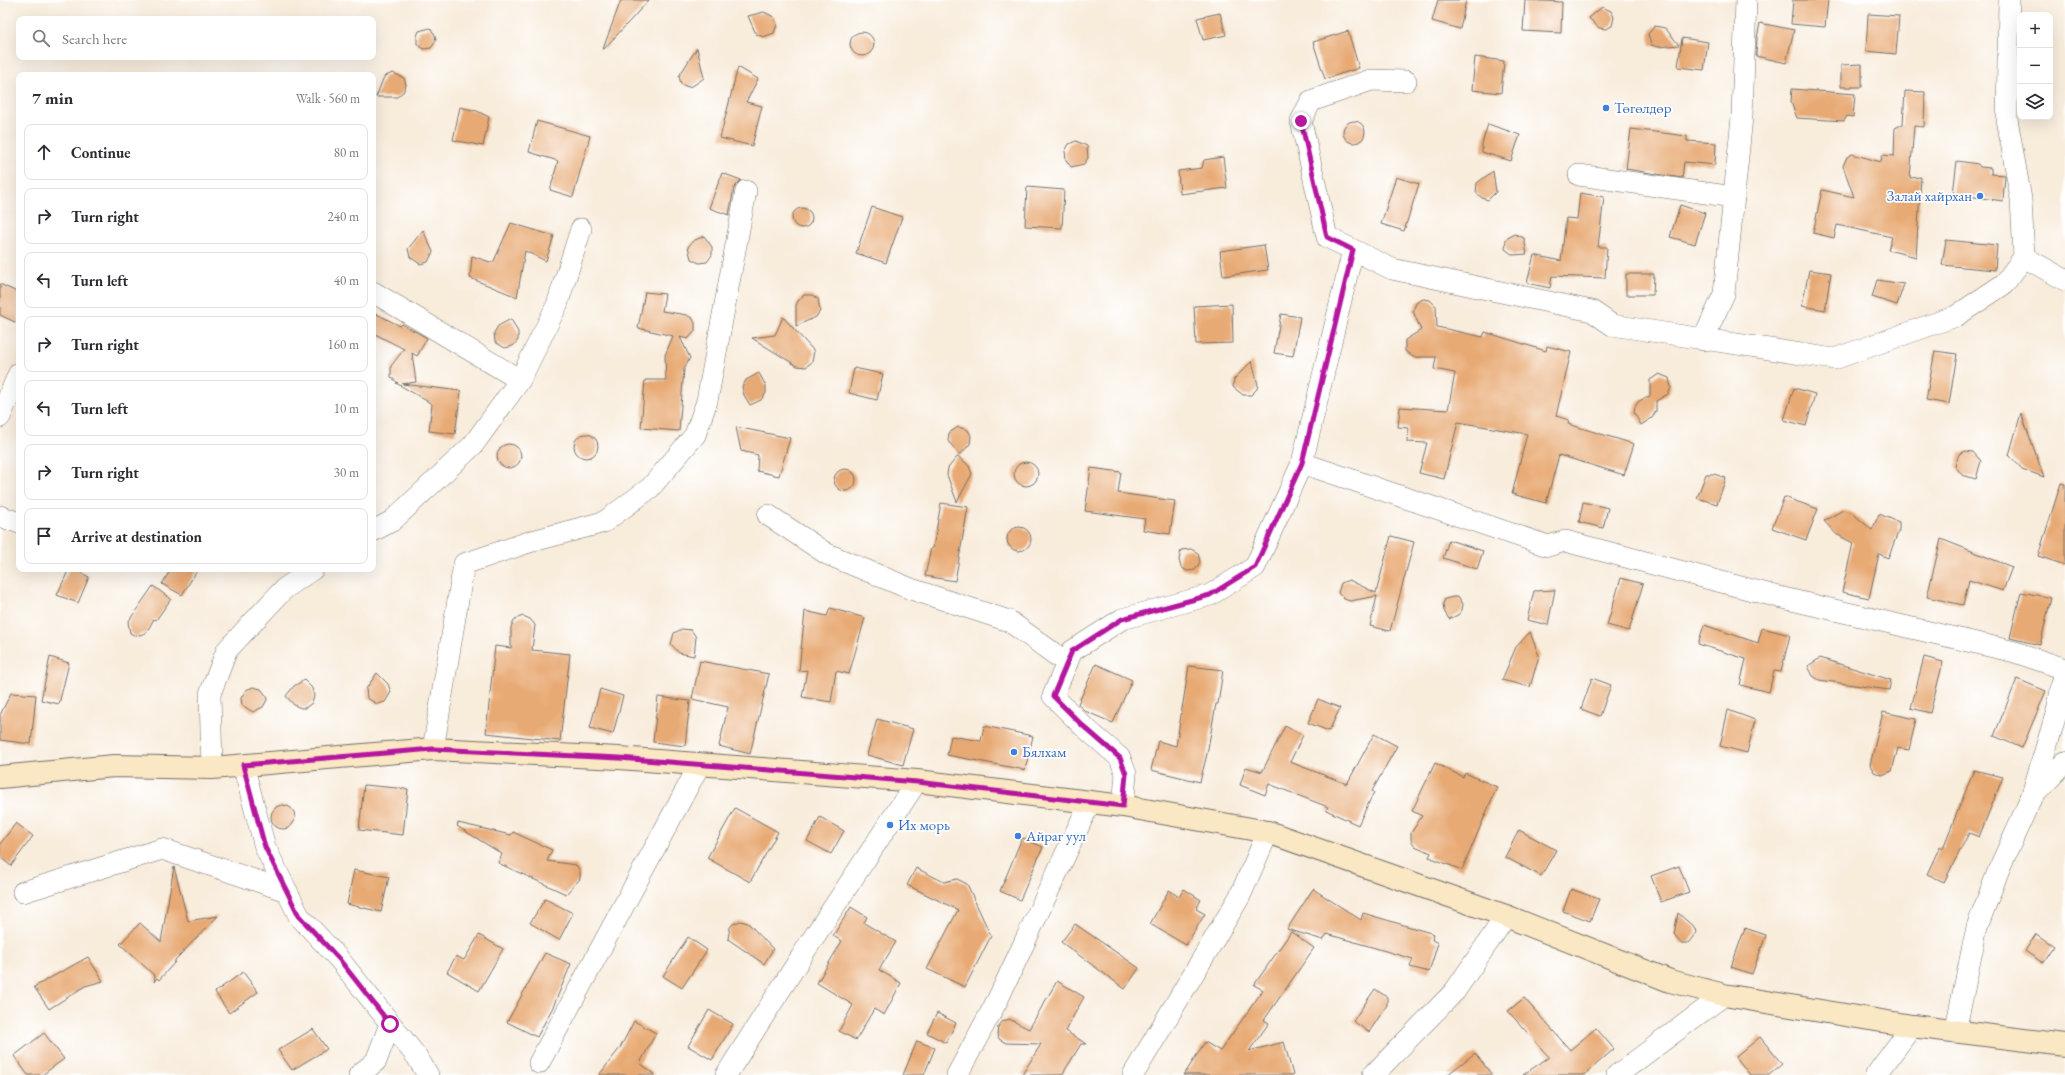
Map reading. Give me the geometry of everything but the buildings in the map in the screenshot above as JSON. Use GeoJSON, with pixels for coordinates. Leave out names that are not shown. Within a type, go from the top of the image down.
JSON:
{"type":"FeatureCollection","features":[{"type":"Feature","properties":{"kind":"main road"},"geometry":{"type":"LineString","coordinates":[[0,777],[114,766],[212,768],[433,749],[619,758],[700,764],[917,782],[1123,806],[1268,832],[1506,916],[1670,981],[1724,995],[1912,1026],[2065,1045]]}},
{"type":"Feature","properties":{"kind":"street"},"geometry":{"type":"LineString","coordinates":[[1703,340],[1724,294],[1742,117],[1746,0]]}},
{"type":"Feature","properties":{"kind":"street"},"geometry":{"type":"LineString","coordinates":[[1406,81],[1371,80],[1311,101],[1301,121],[1327,237],[1392,269],[1592,311],[1612,325],[1834,359],[1956,316],[2004,284],[2024,257],[2020,199],[2007,119],[2009,0]]}},
{"type":"Feature","properties":{"kind":"street"},"geometry":{"type":"LineString","coordinates":[[1579,175],[1734,197]]}},
{"type":"Feature","properties":{"kind":"street"},"geometry":{"type":"LineString","coordinates":[[433,749],[464,564],[529,542],[604,522],[650,488],[696,435],[707,401],[746,191]]}},
{"type":"Feature","properties":{"kind":"street"},"geometry":{"type":"LineString","coordinates":[[376,529],[392,521],[473,445],[520,380],[557,305],[581,229]]}},
{"type":"Feature","properties":{"kind":"street"},"geometry":{"type":"LineString","coordinates":[[1123,806],[1126,774],[1120,758],[1082,725],[1053,696],[1072,651],[1122,619],[1210,595],[1255,567],[1302,463],[1353,250]]}},
{"type":"Feature","properties":{"kind":"street"},"geometry":{"type":"LineString","coordinates":[[2024,257],[2065,280]]}},
{"type":"Feature","properties":{"kind":"street"},"geometry":{"type":"LineString","coordinates":[[376,294],[520,380]]}},
{"type":"Feature","properties":{"kind":"street"},"geometry":{"type":"LineString","coordinates":[[0,417],[16,381]]}},
{"type":"Feature","properties":{"kind":"street"},"geometry":{"type":"LineString","coordinates":[[1302,463],[1548,546],[1565,541],[1783,598],[2015,652],[2065,668],[2057,711],[2031,798],[1999,868],[1977,927],[1955,1032]]}},
{"type":"Feature","properties":{"kind":"street"},"geometry":{"type":"LineString","coordinates":[[0,516],[16,522]]}},
{"type":"Feature","properties":{"kind":"street"},"geometry":{"type":"LineString","coordinates":[[768,516],[827,554],[911,589],[1009,621],[1067,663]]}},
{"type":"Feature","properties":{"kind":"street"},"geometry":{"type":"LineString","coordinates":[[212,768],[210,694],[227,650],[284,589],[309,572]]}},
{"type":"Feature","properties":{"kind":"street"},"geometry":{"type":"LineString","coordinates":[[2031,798],[2065,762]]}},
{"type":"Feature","properties":{"kind":"street"},"geometry":{"type":"LineString","coordinates":[[539,1063],[700,764]]}},
{"type":"Feature","properties":{"kind":"street"},"geometry":{"type":"LineString","coordinates":[[243,765],[265,847],[299,916],[339,959],[428,1075]]}},
{"type":"Feature","properties":{"kind":"street"},"geometry":{"type":"LineString","coordinates":[[726,1075],[810,943],[917,782]]}},
{"type":"Feature","properties":{"kind":"street"},"geometry":{"type":"LineString","coordinates":[[957,1075],[998,999],[1090,802]]}},
{"type":"Feature","properties":{"kind":"street"},"geometry":{"type":"LineString","coordinates":[[1134,1075],[1240,896],[1268,832]]}},
{"type":"Feature","properties":{"kind":"street"},"geometry":{"type":"LineString","coordinates":[[23,892],[162,848],[287,891]]}},
{"type":"Feature","properties":{"kind":"street"},"geometry":{"type":"LineString","coordinates":[[1373,1075],[1456,991],[1506,916]]}},
{"type":"Feature","properties":{"kind":"street"},"geometry":{"type":"LineString","coordinates":[[1617,1075],[1724,995]]}},
{"type":"Feature","properties":{"kind":"street"},"geometry":{"type":"LineString","coordinates":[[359,1075],[376,1061],[390,1024]]}},
{"type":"Feature","properties":{"kind":"street"},"geometry":{"type":"LineString","coordinates":[[1876,1075],[1912,1026]]}},
{"type":"Feature","properties":{"kind":"place","name":"Төгөлдөр"},"geometry":{"type":"Point","coordinates":[1606,108]}},
{"type":"Feature","properties":{"kind":"place","name":"Залай хайрхан"},"geometry":{"type":"Point","coordinates":[1980,196]}},
{"type":"Feature","properties":{"kind":"place","name":"Бялхам"},"geometry":{"type":"Point","coordinates":[1014,752]}},
{"type":"Feature","properties":{"kind":"place","name":"Их морь"},"geometry":{"type":"Point","coordinates":[890,825]}},
{"type":"Feature","properties":{"kind":"place","name":"Айраг уул"},"geometry":{"type":"Point","coordinates":[1018,836]}},
{"type":"Feature","properties":{"kind":"route"},"geometry":{"type":"LineString","coordinates":[[390,1024],[339,959],[299,916],[265,847],[243,765],[433,749],[619,758],[917,782],[1123,806],[1126,774],[1120,758],[1082,725],[1053,696],[1072,651],[1122,619],[1210,595],[1255,567],[1302,463],[1353,250],[1327,237],[1301,121]]}}]}
